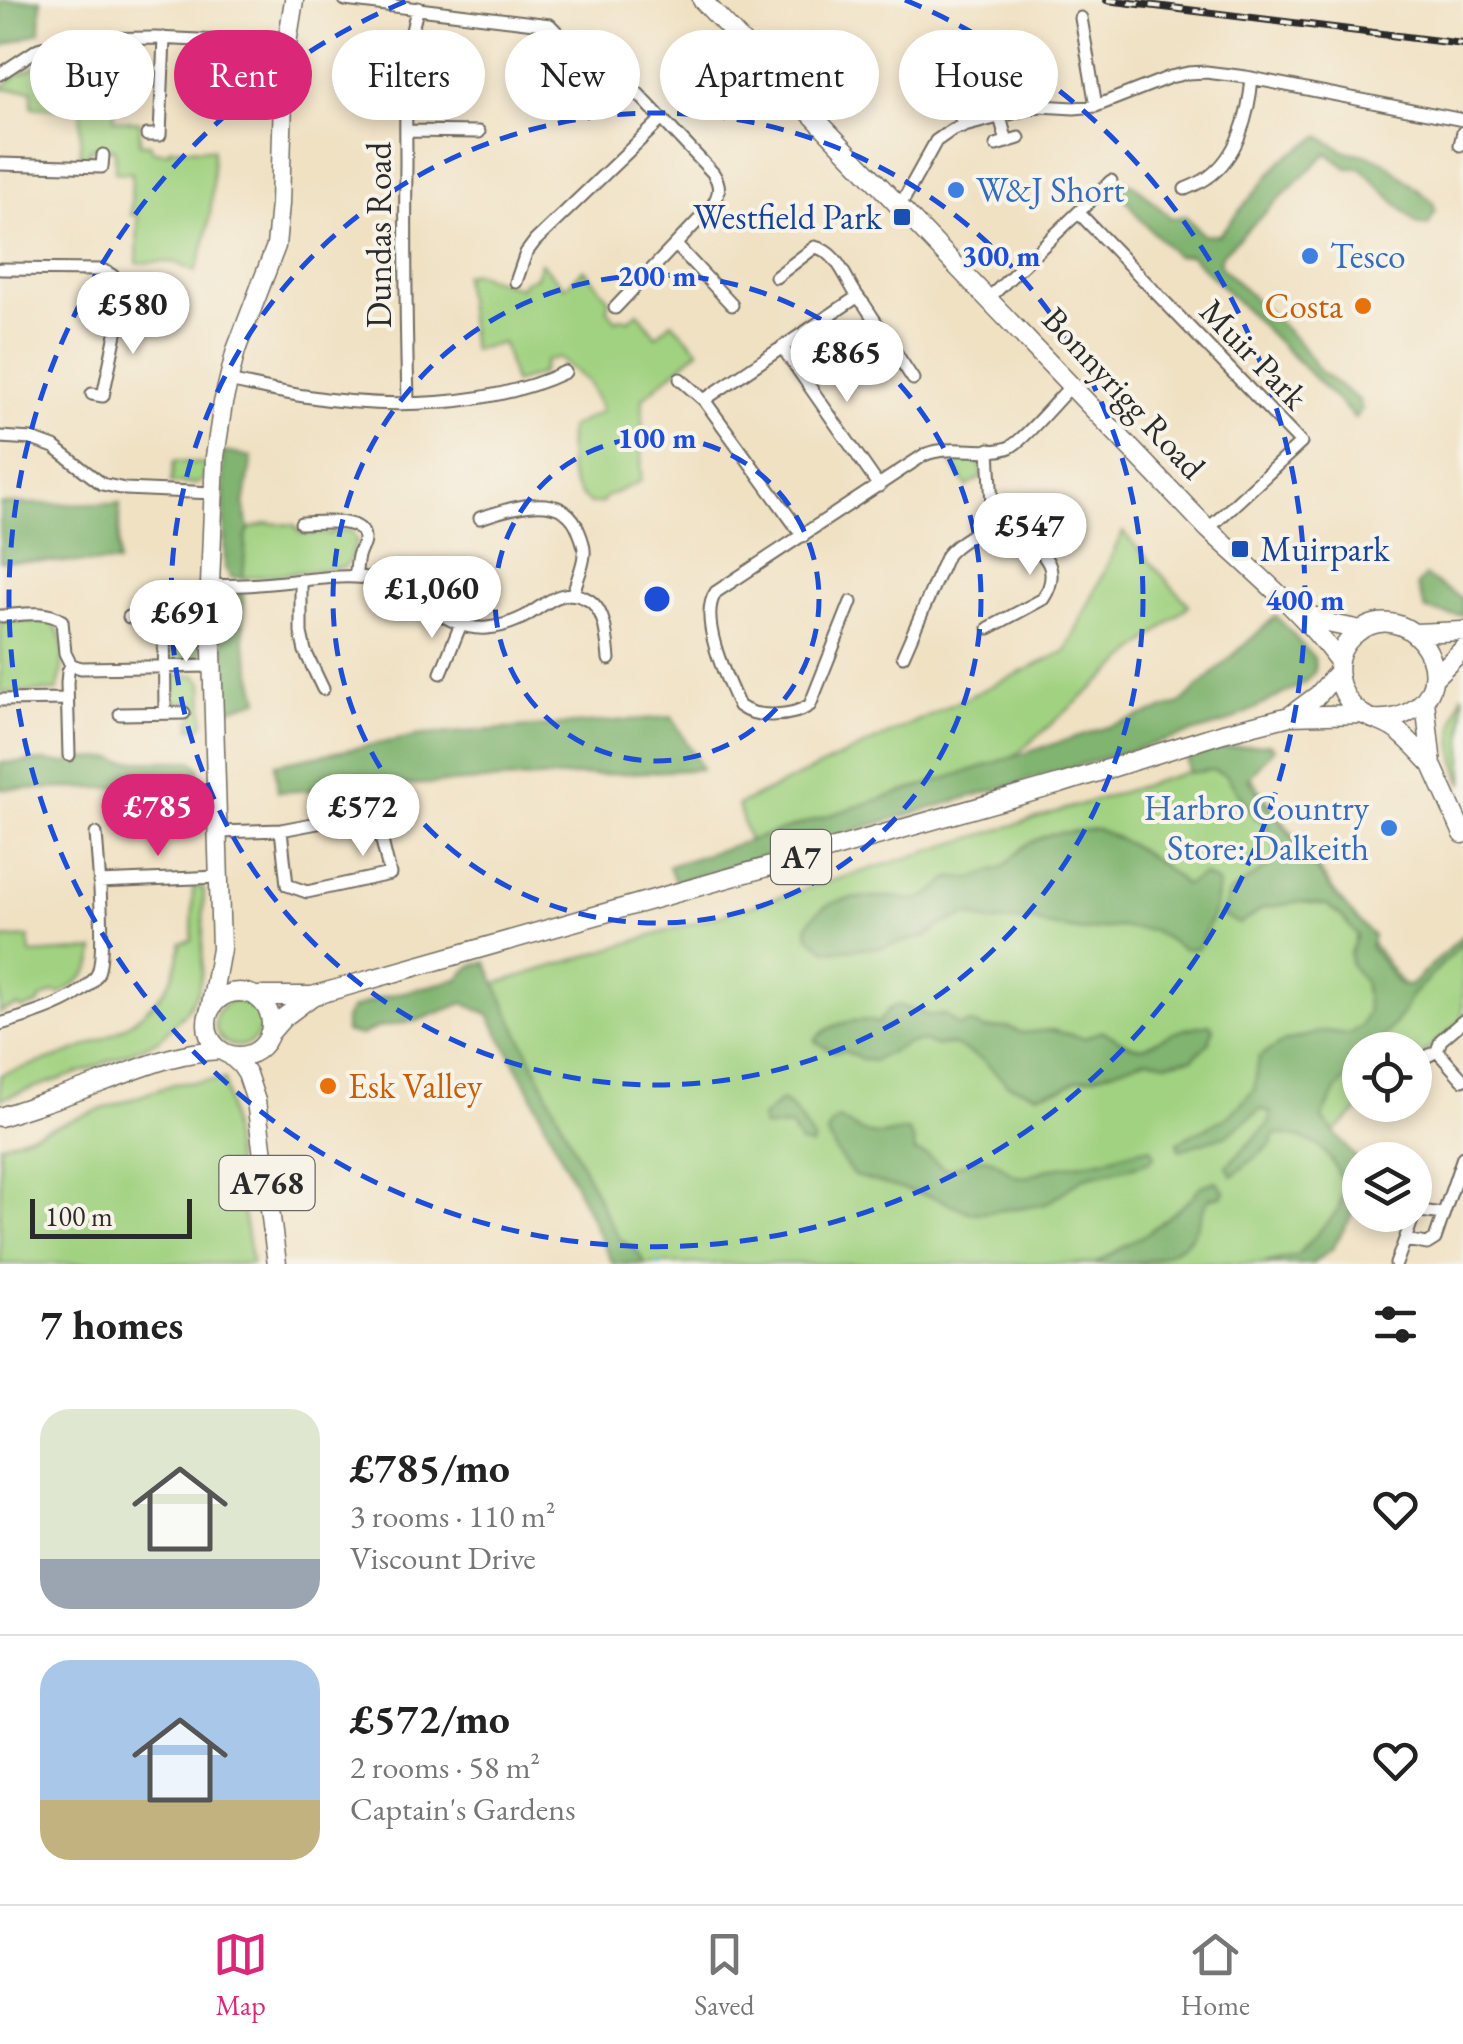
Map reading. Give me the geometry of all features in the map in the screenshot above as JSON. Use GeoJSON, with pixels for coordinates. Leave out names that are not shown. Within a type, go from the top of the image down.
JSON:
{"type":"FeatureCollection","features":[{"type":"Feature","properties":{"kind":"main road"},"geometry":{"type":"LineString","coordinates":[[289,30],[294,0]]}},
{"type":"Feature","properties":{"kind":"main road","name":"Bonnyrigg Road"},"geometry":{"type":"LineString","coordinates":[[702,0],[1208,529],[1295,609],[1322,638],[1338,666]]}},
{"type":"Feature","properties":{"kind":"main road"},"geometry":{"type":"LineString","coordinates":[[225,1052],[209,1036],[208,1014],[220,949],[210,585],[213,493],[228,382],[241,335],[276,246],[283,120]]}},
{"type":"Feature","properties":{"kind":"main road","name":"Bonnyrigg Road"},"geometry":{"type":"LineString","coordinates":[[1295,609],[1332,624],[1361,630]]}},
{"type":"Feature","properties":{"kind":"main road"},"geometry":{"type":"LineString","coordinates":[[1432,765],[1392,727],[1349,702],[1338,666],[1346,642],[1374,624],[1389,623],[1416,633],[1433,660],[1435,677]]}},
{"type":"Feature","properties":{"kind":"main road"},"geometry":{"type":"LineString","coordinates":[[1416,633],[1463,631]]}},
{"type":"Feature","properties":{"kind":"main road"},"geometry":{"type":"LineString","coordinates":[[1463,649],[1435,677],[1425,702],[1432,765],[1463,834]]}},
{"type":"Feature","properties":{"kind":"main road","name":"A7"},"geometry":{"type":"LineString","coordinates":[[1290,716],[1318,695],[1338,666]]}},
{"type":"Feature","properties":{"kind":"main road"},"geometry":{"type":"LineString","coordinates":[[1368,716],[1402,717],[1425,702]]}},
{"type":"Feature","properties":{"kind":"main road","name":"A7"},"geometry":{"type":"LineString","coordinates":[[250,994],[312,996],[1290,716],[1368,716]]}},
{"type":"Feature","properties":{"kind":"main road"},"geometry":{"type":"LineString","coordinates":[[168,1056],[225,1052],[242,1056],[254,1052],[267,1039],[269,1012],[236,984],[220,949]]}},
{"type":"Feature","properties":{"kind":"main road"},"geometry":{"type":"LineString","coordinates":[[0,1117],[168,1056],[188,1041],[215,1003],[229,993],[250,994]]}},
{"type":"Feature","properties":{"kind":"main road","name":"A7"},"geometry":{"type":"LineString","coordinates":[[267,1039],[283,1018],[312,996]]}},
{"type":"Feature","properties":{"kind":"main road","name":"A768"},"geometry":{"type":"LineString","coordinates":[[256,1101],[267,1039]]}},
{"type":"Feature","properties":{"kind":"main road","name":"A768"},"geometry":{"type":"LineString","coordinates":[[225,1052],[241,1064],[256,1101],[278,1264]]}},
{"type":"Feature","properties":{"kind":"street"},"geometry":{"type":"LineString","coordinates":[[346,0],[550,25],[580,56],[627,82],[660,116]]}},
{"type":"Feature","properties":{"kind":"street","name":"Dundas Road"},"geometry":{"type":"LineString","coordinates":[[408,403],[406,130],[409,60],[418,8]]}},
{"type":"Feature","properties":{"kind":"street"},"geometry":{"type":"LineString","coordinates":[[1081,18],[1096,106]]}},
{"type":"Feature","properties":{"kind":"street"},"geometry":{"type":"LineString","coordinates":[[147,135],[160,135],[164,38]]}},
{"type":"Feature","properties":{"kind":"street"},"geometry":{"type":"LineString","coordinates":[[0,74],[38,50],[73,39],[174,38]]}},
{"type":"Feature","properties":{"kind":"street"},"geometry":{"type":"LineString","coordinates":[[1058,106],[1096,106],[1188,72],[1206,72],[1463,120]]}},
{"type":"Feature","properties":{"kind":"street"},"geometry":{"type":"LineString","coordinates":[[1185,189],[1207,179],[1226,161],[1244,124],[1252,78]]}},
{"type":"Feature","properties":{"kind":"street"},"geometry":{"type":"LineString","coordinates":[[516,282],[526,268],[526,253],[535,241],[660,120]]}},
{"type":"Feature","properties":{"kind":"street"},"geometry":{"type":"LineString","coordinates":[[615,308],[718,198],[718,180],[713,172],[664,120]]}},
{"type":"Feature","properties":{"kind":"street"},"geometry":{"type":"LineString","coordinates":[[962,120],[963,126]]}},
{"type":"Feature","properties":{"kind":"street"},"geometry":{"type":"LineString","coordinates":[[897,205],[905,198],[936,141],[953,129],[988,120]]}},
{"type":"Feature","properties":{"kind":"street"},"geometry":{"type":"LineString","coordinates":[[1001,120],[1007,142]]}},
{"type":"Feature","properties":{"kind":"street"},"geometry":{"type":"LineString","coordinates":[[406,130],[479,132]]}},
{"type":"Feature","properties":{"kind":"street"},"geometry":{"type":"LineString","coordinates":[[0,164],[102,167],[103,155]]}},
{"type":"Feature","properties":{"kind":"street"},"geometry":{"type":"LineString","coordinates":[[989,298],[1111,182]]}},
{"type":"Feature","properties":{"kind":"street","name":"Muir Park"},"geometry":{"type":"LineString","coordinates":[[1079,212],[1301,443],[1208,529]]}},
{"type":"Feature","properties":{"kind":"street"},"geometry":{"type":"LineString","coordinates":[[676,245],[728,304]]}},
{"type":"Feature","properties":{"kind":"street"},"geometry":{"type":"LineString","coordinates":[[776,277],[814,247],[823,249],[911,370]]}},
{"type":"Feature","properties":{"kind":"street"},"geometry":{"type":"LineString","coordinates":[[0,268],[102,270],[119,280],[123,300],[104,396],[92,394]]}},
{"type":"Feature","properties":{"kind":"street"},"geometry":{"type":"LineString","coordinates":[[704,400],[857,298]]}},
{"type":"Feature","properties":{"kind":"street"},"geometry":{"type":"LineString","coordinates":[[782,347],[879,486]]}},
{"type":"Feature","properties":{"kind":"street"},"geometry":{"type":"LineString","coordinates":[[228,382],[306,397],[408,403],[491,396],[518,390],[550,373],[565,372]]}},
{"type":"Feature","properties":{"kind":"street"},"geometry":{"type":"LineString","coordinates":[[680,379],[704,400],[803,536]]}},
{"type":"Feature","properties":{"kind":"street"},"geometry":{"type":"LineString","coordinates":[[852,611],[806,709],[757,715],[739,706],[716,652],[710,610],[716,592],[934,451],[1008,448],[1015,444],[1071,386]]}},
{"type":"Feature","properties":{"kind":"street"},"geometry":{"type":"LineString","coordinates":[[0,438],[54,446],[102,484],[125,489],[213,493]]}},
{"type":"Feature","properties":{"kind":"street"},"geometry":{"type":"LineString","coordinates":[[988,628],[1043,599],[1050,581],[1046,560],[1016,526],[996,515],[992,506],[989,449]]}},
{"type":"Feature","properties":{"kind":"street"},"geometry":{"type":"LineString","coordinates":[[480,518],[518,506],[540,504],[556,506],[566,513],[577,524],[584,545],[574,594]]}},
{"type":"Feature","properties":{"kind":"street"},"geometry":{"type":"LineString","coordinates":[[903,656],[947,555],[958,543],[990,524],[996,515]]}},
{"type":"Feature","properties":{"kind":"street"},"geometry":{"type":"LineString","coordinates":[[300,523],[351,523],[360,528],[364,544],[358,554],[356,577]]}},
{"type":"Feature","properties":{"kind":"street"},"geometry":{"type":"LineString","coordinates":[[210,585],[330,577],[374,579],[474,628],[508,624],[553,598],[574,594],[592,602],[601,615],[609,659]]}},
{"type":"Feature","properties":{"kind":"street"},"geometry":{"type":"LineString","coordinates":[[300,580],[301,633],[323,689]]}},
{"type":"Feature","properties":{"kind":"street"},"geometry":{"type":"LineString","coordinates":[[0,616],[56,616],[62,621],[67,661],[81,668],[212,666]]}},
{"type":"Feature","properties":{"kind":"street"},"geometry":{"type":"LineString","coordinates":[[129,617],[170,616],[165,713]]}},
{"type":"Feature","properties":{"kind":"street"},"geometry":{"type":"LineString","coordinates":[[442,674],[461,624]]}},
{"type":"Feature","properties":{"kind":"street"},"geometry":{"type":"LineString","coordinates":[[68,755],[68,672],[72,665]]}},
{"type":"Feature","properties":{"kind":"street"},"geometry":{"type":"LineString","coordinates":[[0,700],[67,700]]}},
{"type":"Feature","properties":{"kind":"street"},"geometry":{"type":"LineString","coordinates":[[120,714],[184,713]]}},
{"type":"Feature","properties":{"kind":"street"},"geometry":{"type":"LineString","coordinates":[[218,832],[281,830],[374,812],[390,874],[307,892],[287,885],[281,830]]}},
{"type":"Feature","properties":{"kind":"street"},"geometry":{"type":"LineString","coordinates":[[0,1024],[57,1004],[93,980],[100,970],[96,834]]}},
{"type":"Feature","properties":{"kind":"street"},"geometry":{"type":"LineString","coordinates":[[99,882],[219,877]]}},
{"type":"Feature","properties":{"kind":"street"},"geometry":{"type":"LineString","coordinates":[[1432,1053],[1463,1021]]}},
{"type":"Feature","properties":{"kind":"street"},"geometry":{"type":"LineString","coordinates":[[1437,1050],[1463,1080]]}},
{"type":"Feature","properties":{"kind":"street"},"geometry":{"type":"LineString","coordinates":[[1406,1240],[1432,1243],[1463,1158]]}},
{"type":"Feature","properties":{"kind":"street"},"geometry":{"type":"LineString","coordinates":[[1432,1213],[1442,1214]]}},
{"type":"Feature","properties":{"kind":"street"},"geometry":{"type":"LineString","coordinates":[[1396,1264],[1409,1232]]}},
{"type":"Feature","properties":{"kind":"green space"},"geometry":{"type":"Polygon","coordinates":[[[0,0],[41,0],[40,30],[30,30],[30,36],[0,47],[0,0]]]}},
{"type":"Feature","properties":{"kind":"green space"},"geometry":{"type":"Polygon","coordinates":[[[30,69],[30,90],[0,89],[30,69]]]}},
{"type":"Feature","properties":{"kind":"green space"},"geometry":{"type":"Polygon","coordinates":[[[81,120],[140,122],[140,144],[150,144],[153,151],[213,149],[208,227],[195,272],[174,262],[137,263],[138,216],[131,215],[132,173],[115,172],[115,149],[91,148],[87,156],[80,158],[81,120]]]}},
{"type":"Feature","properties":{"kind":"green space"},"geometry":{"type":"Polygon","coordinates":[[[1320,136],[1344,151],[1383,161],[1433,202],[1435,211],[1428,226],[1416,223],[1361,168],[1347,168],[1327,153],[1220,256],[1220,266],[1298,341],[1320,371],[1359,400],[1362,409],[1355,418],[1190,255],[1176,256],[1140,219],[1116,186],[1120,179],[1137,187],[1171,218],[1186,216],[1203,235],[1219,235],[1282,160],[1320,136]]]}},
{"type":"Feature","properties":{"kind":"green space"},"geometry":{"type":"Polygon","coordinates":[[[541,263],[565,287],[584,269],[609,299],[607,309],[616,320],[629,320],[638,312],[656,336],[672,322],[699,350],[643,398],[641,481],[606,497],[602,503],[590,504],[581,495],[569,470],[569,428],[602,411],[588,382],[559,358],[546,360],[541,374],[514,383],[503,343],[472,350],[463,275],[474,273],[520,288],[523,282],[536,277],[541,263]]]}},
{"type":"Feature","properties":{"kind":"green space"},"geometry":{"type":"Polygon","coordinates":[[[223,452],[252,457],[244,506],[249,529],[243,578],[231,577],[225,568],[223,452]]]}},
{"type":"Feature","properties":{"kind":"green space"},"geometry":{"type":"Polygon","coordinates":[[[947,456],[977,458],[982,477],[967,487],[947,456]]]}},
{"type":"Feature","properties":{"kind":"green space"},"geometry":{"type":"Polygon","coordinates":[[[174,461],[206,464],[204,480],[196,484],[171,483],[174,461]]]}},
{"type":"Feature","properties":{"kind":"green space"},"geometry":{"type":"Polygon","coordinates":[[[0,504],[120,504],[118,563],[0,561],[0,504]]]}},
{"type":"Feature","properties":{"kind":"green space"},"geometry":{"type":"Polygon","coordinates":[[[268,523],[294,525],[300,533],[351,531],[357,542],[344,567],[243,578],[249,529],[268,523]]]}},
{"type":"Feature","properties":{"kind":"green space"},"geometry":{"type":"Polygon","coordinates":[[[1123,532],[1189,605],[1010,760],[749,842],[738,805],[1066,651],[1123,532]]]}},
{"type":"Feature","properties":{"kind":"green space"},"geometry":{"type":"Polygon","coordinates":[[[1425,576],[1463,599],[1463,615],[1426,610],[1417,585],[1425,576]]]}},
{"type":"Feature","properties":{"kind":"green space"},"geometry":{"type":"Polygon","coordinates":[[[238,593],[243,593],[244,640],[259,700],[222,711],[223,613],[238,593]]]}},
{"type":"Feature","properties":{"kind":"green space"},"geometry":{"type":"Polygon","coordinates":[[[193,611],[200,611],[201,660],[172,662],[170,631],[174,624],[192,624],[193,611]]]}},
{"type":"Feature","properties":{"kind":"green space"},"geometry":{"type":"Polygon","coordinates":[[[1276,616],[1314,658],[1315,671],[1305,683],[1226,723],[675,882],[669,866],[1180,704],[1276,616]]]}},
{"type":"Feature","properties":{"kind":"green space"},"geometry":{"type":"Polygon","coordinates":[[[51,621],[62,645],[57,691],[0,693],[0,622],[51,621]]]}},
{"type":"Feature","properties":{"kind":"green space"},"geometry":{"type":"Polygon","coordinates":[[[196,675],[203,683],[204,722],[191,728],[194,702],[176,702],[175,710],[172,708],[170,680],[173,676],[196,675]]]}},
{"type":"Feature","properties":{"kind":"green space"},"geometry":{"type":"Polygon","coordinates":[[[1463,693],[1463,785],[1453,739],[1463,693]]]}},
{"type":"Feature","properties":{"kind":"green space"},"geometry":{"type":"Polygon","coordinates":[[[672,717],[702,769],[278,792],[275,764],[422,735],[672,717]]]}},
{"type":"Feature","properties":{"kind":"green space"},"geometry":{"type":"Polygon","coordinates":[[[1269,744],[1274,748],[1248,779],[1335,895],[1373,936],[1370,946],[1399,985],[1410,986],[1463,935],[1463,943],[1411,996],[1387,1032],[1352,1032],[1361,1026],[1368,1011],[1364,981],[1351,965],[1350,953],[1357,935],[1327,905],[1301,902],[1263,908],[1240,924],[1222,916],[1228,894],[1272,864],[1277,846],[1268,833],[1267,822],[1255,818],[1226,775],[1212,770],[1189,773],[1187,759],[1215,749],[1269,744]]]}},
{"type":"Feature","properties":{"kind":"green space"},"geometry":{"type":"Polygon","coordinates":[[[1236,757],[1410,995],[1463,943],[1463,1019],[1432,1046],[1432,1032],[1342,1032],[1342,1122],[1345,1122],[1333,1133],[1342,1143],[1342,1223],[1301,1264],[622,1264],[485,987],[1236,757]]]}},
{"type":"Feature","properties":{"kind":"green space"},"geometry":{"type":"Polygon","coordinates":[[[75,759],[192,761],[199,767],[199,830],[191,833],[189,787],[0,789],[0,763],[66,764],[75,759]]]}},
{"type":"Feature","properties":{"kind":"green space"},"geometry":{"type":"Polygon","coordinates":[[[1097,829],[1144,853],[1185,885],[1203,875],[1218,883],[1215,909],[1198,948],[1184,949],[1151,930],[1118,927],[1084,931],[1033,920],[993,922],[967,915],[943,924],[927,936],[884,947],[828,951],[810,938],[807,927],[813,917],[832,903],[868,897],[920,898],[950,878],[972,878],[1003,867],[1027,844],[1050,834],[1097,829]]]}},
{"type":"Feature","properties":{"kind":"green space"},"geometry":{"type":"Polygon","coordinates":[[[193,888],[204,890],[202,971],[198,991],[186,1011],[159,1040],[90,1069],[0,1099],[0,1075],[95,1043],[137,1018],[155,1001],[172,977],[181,943],[192,940],[193,888]]]}},
{"type":"Feature","properties":{"kind":"green space"},"geometry":{"type":"Polygon","coordinates":[[[29,937],[30,954],[95,950],[91,966],[60,994],[55,992],[40,999],[39,1004],[22,1009],[18,1006],[0,1015],[0,939],[29,937]]]}},
{"type":"Feature","properties":{"kind":"green space"},"geometry":{"type":"Polygon","coordinates":[[[486,962],[605,1213],[620,1239],[637,1251],[645,1264],[613,1264],[489,1015],[464,1003],[360,1036],[345,1032],[350,1010],[379,998],[458,979],[471,966],[486,962]]]}},
{"type":"Feature","properties":{"kind":"green space"},"geometry":{"type":"Polygon","coordinates":[[[238,1000],[254,1007],[261,1023],[254,1039],[238,1046],[222,1039],[215,1023],[222,1007],[238,1000]]]}},
{"type":"Feature","properties":{"kind":"green space"},"geometry":{"type":"Polygon","coordinates":[[[898,1005],[927,1015],[946,1015],[958,1026],[970,1023],[985,1029],[1008,1027],[1022,1033],[1051,1030],[1084,1038],[1101,1031],[1139,1047],[1192,1027],[1210,1024],[1213,1029],[1209,1043],[1193,1058],[1167,1063],[1147,1059],[1036,1094],[1007,1084],[984,1061],[954,1045],[908,1043],[873,1061],[832,1051],[815,1041],[827,1030],[844,1023],[878,1023],[889,1009],[898,1005]]]}},
{"type":"Feature","properties":{"kind":"green space"},"geometry":{"type":"Polygon","coordinates":[[[1324,1031],[1342,1033],[1342,1083],[1322,1118],[1342,1142],[1342,1181],[1320,1147],[1302,1138],[1275,1134],[1272,1144],[1232,1176],[1227,1165],[1269,1124],[1271,1113],[1261,1109],[1227,1135],[1180,1150],[1178,1142],[1229,1116],[1254,1090],[1259,1057],[1283,1042],[1324,1031]]]}},
{"type":"Feature","properties":{"kind":"green space"},"geometry":{"type":"Polygon","coordinates":[[[225,1079],[252,1264],[0,1264],[0,1145],[174,1084],[225,1079]]]}},
{"type":"Feature","properties":{"kind":"green space"},"geometry":{"type":"Polygon","coordinates":[[[780,1101],[799,1118],[814,1141],[811,1146],[800,1143],[790,1126],[764,1127],[761,1119],[780,1101]]]}},
{"type":"Feature","properties":{"kind":"green space"},"geometry":{"type":"Polygon","coordinates":[[[839,1119],[875,1135],[908,1131],[915,1152],[945,1169],[983,1158],[1023,1177],[1139,1149],[1151,1148],[1155,1155],[1139,1165],[1085,1177],[1046,1204],[969,1212],[939,1199],[854,1176],[827,1133],[839,1119]]]}},
{"type":"Feature","properties":{"kind":"green space"},"geometry":{"type":"Polygon","coordinates":[[[1216,1181],[1224,1191],[1222,1196],[1210,1198],[1189,1239],[1179,1247],[1145,1261],[1094,1264],[1147,1233],[1201,1186],[1216,1181]]]}},
{"type":"Feature","properties":{"kind":"green space"},"geometry":{"type":"Polygon","coordinates":[[[1342,1197],[1342,1232],[1332,1249],[1312,1264],[1262,1264],[1298,1255],[1338,1210],[1342,1197]]]}},
{"type":"Feature","properties":{"kind":"railway"},"geometry":{"type":"LineString","coordinates":[[1107,0],[1463,44]]}},
{"type":"Feature","properties":{"kind":"place","name":"W&J Short"},"geometry":{"type":"Point","coordinates":[956,190]}},
{"type":"Feature","properties":{"kind":"place","name":"Westfield Park"},"geometry":{"type":"Point","coordinates":[902,217]}},
{"type":"Feature","properties":{"kind":"place","name":"Tesco"},"geometry":{"type":"Point","coordinates":[1310,256]}},
{"type":"Feature","properties":{"kind":"place","name":"Costa"},"geometry":{"type":"Point","coordinates":[1363,306]}},
{"type":"Feature","properties":{"kind":"place","name":"Muirpark"},"geometry":{"type":"Point","coordinates":[1240,549]}},
{"type":"Feature","properties":{"kind":"place","name":"Harbro Country Store: Dalkeith"},"geometry":{"type":"Point","coordinates":[1389,828]}},
{"type":"Feature","properties":{"kind":"place","name":"Esk Valley"},"geometry":{"type":"Point","coordinates":[328,1086]}}]}
